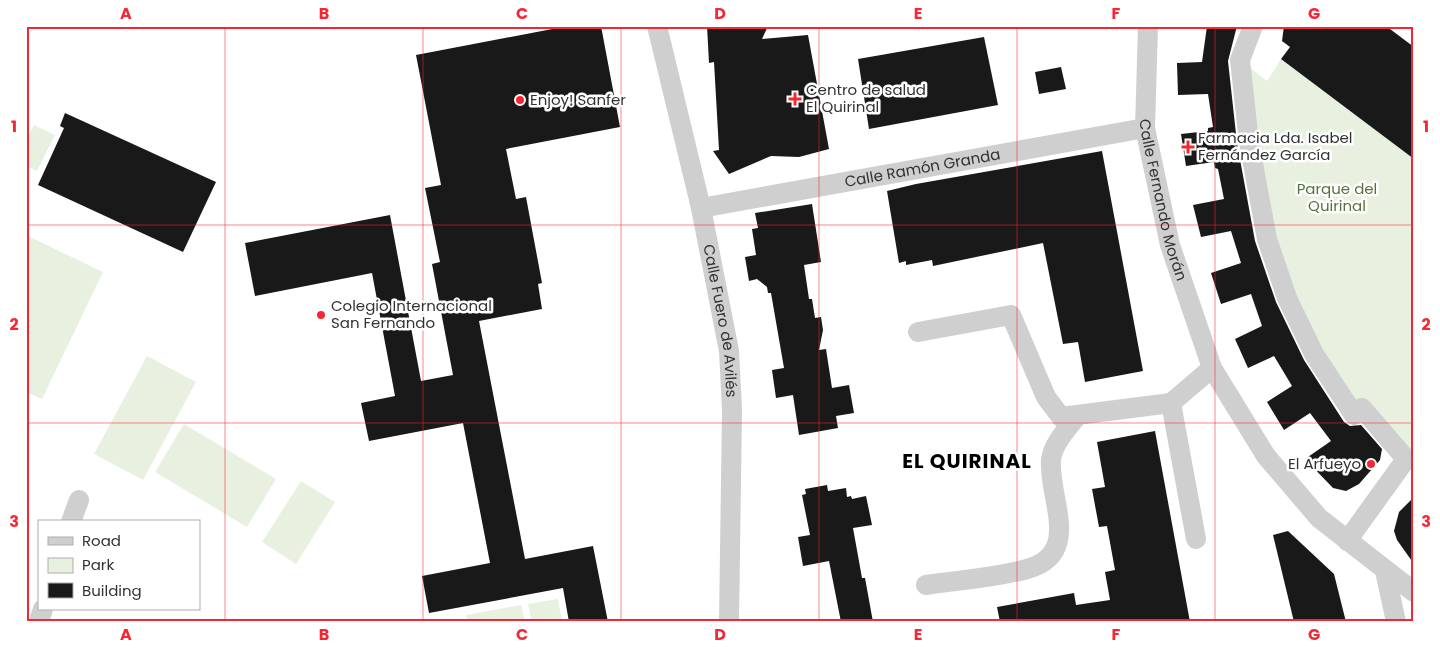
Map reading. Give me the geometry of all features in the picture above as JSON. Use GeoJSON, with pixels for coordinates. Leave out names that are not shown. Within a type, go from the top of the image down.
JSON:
{"type":"FeatureCollection","features":[{"type":"Feature","properties":{"kind":"street","name":"Calle Fuero de Avilés"},"geometry":{"type":"LineString","coordinates":[[657,26],[701,208],[729,351],[732,410],[729,622]]}},
{"type":"Feature","properties":{"kind":"street","name":"Calle Fernando Morán"},"geometry":{"type":"LineString","coordinates":[[1148,26],[1145,128],[1170,245],[1212,368],[1266,456],[1319,518],[1414,592]]}},
{"type":"Feature","properties":{"kind":"street"},"geometry":{"type":"LineString","coordinates":[[1253,26],[1240,60],[1249,142],[1267,239],[1287,298],[1314,354],[1354,415],[1362,408],[1406,459],[1347,541]]}},
{"type":"Feature","properties":{"kind":"street","name":"Calle Ramón Granda"},"geometry":{"type":"LineString","coordinates":[[701,208],[1145,128]]}},
{"type":"Feature","properties":{"kind":"street"},"geometry":{"type":"LineString","coordinates":[[918,332],[1012,315],[1046,397],[1061,417],[1170,403],[1212,368]]}},
{"type":"Feature","properties":{"kind":"street"},"geometry":{"type":"LineString","coordinates":[[1170,403],[1196,539]]}},
{"type":"Feature","properties":{"kind":"street"},"geometry":{"type":"LineString","coordinates":[[926,585],[1028,569],[1047,559],[1056,548],[1060,535],[1051,460],[1055,446],[1078,415]]}},
{"type":"Feature","properties":{"kind":"street"},"geometry":{"type":"LineString","coordinates":[[72,520],[79,500]]}},
{"type":"Feature","properties":{"kind":"street"},"geometry":{"type":"LineString","coordinates":[[1385,571],[1396,622]]}},
{"type":"Feature","properties":{"kind":"street"},"geometry":{"type":"LineString","coordinates":[[39,622],[43,610]]}},
{"type":"Feature","properties":{"kind":"green space","name":"Parque del Quirinal"},"geometry":{"type":"Polygon","coordinates":[[[1281,59],[1414,159],[1414,448],[1406,459],[1354,415],[1287,298],[1240,60],[1267,81],[1281,59]]]}},
{"type":"Feature","properties":{"kind":"green space"},"geometry":{"type":"Polygon","coordinates":[[[34,125],[55,135],[37,171],[26,166],[26,141],[34,125]]]}},
{"type":"Feature","properties":{"kind":"green space"},"geometry":{"type":"Polygon","coordinates":[[[26,235],[103,272],[42,399],[26,392],[26,235]]]}},
{"type":"Feature","properties":{"kind":"green space"},"geometry":{"type":"Polygon","coordinates":[[[147,356],[196,382],[143,480],[94,454],[147,356]]]}},
{"type":"Feature","properties":{"kind":"green space"},"geometry":{"type":"Polygon","coordinates":[[[184,424],[276,479],[247,527],[155,472],[184,424]]]}},
{"type":"Feature","properties":{"kind":"green space"},"geometry":{"type":"Polygon","coordinates":[[[301,481],[335,502],[296,564],[262,542],[301,481]]]}},
{"type":"Feature","properties":{"kind":"green space"},"geometry":{"type":"Polygon","coordinates":[[[558,599],[562,622],[532,622],[528,604],[558,599]]]}},
{"type":"Feature","properties":{"kind":"green space"},"geometry":{"type":"Polygon","coordinates":[[[521,605],[525,622],[468,622],[466,615],[521,605]]]}},
{"type":"Feature","properties":{"kind":"building"},"geometry":{"type":"Polygon","coordinates":[[[568,26],[601,26],[620,127],[506,149],[516,199],[526,197],[542,283],[538,284],[542,309],[479,321],[525,559],[593,546],[608,622],[569,622],[563,588],[429,613],[422,576],[490,563],[463,423],[369,441],[361,403],[395,396],[372,273],[255,296],[245,243],[390,215],[421,381],[453,375],[432,264],[440,262],[425,188],[441,185],[416,55],[568,26]]]}},
{"type":"Feature","properties":{"kind":"building","name":"Centro de salud El Quirinal"},"geometry":{"type":"Polygon","coordinates":[[[707,26],[768,26],[762,39],[808,35],[829,149],[799,157],[771,156],[729,174],[713,151],[719,150],[714,62],[709,63],[707,26]]]}},
{"type":"Feature","properties":{"kind":"building"},"geometry":{"type":"Polygon","coordinates":[[[1207,26],[1237,26],[1228,61],[1237,143],[1255,241],[1276,302],[1304,360],[1344,422],[1350,426],[1361,425],[1382,449],[1380,460],[1359,484],[1346,491],[1333,488],[1305,459],[1331,441],[1310,413],[1284,430],[1267,402],[1292,386],[1274,356],[1248,368],[1235,339],[1262,326],[1251,294],[1221,304],[1211,273],[1241,263],[1231,231],[1201,237],[1193,205],[1224,199],[1218,169],[1215,168],[1214,162],[1186,166],[1181,134],[1208,131],[1208,128],[1213,127],[1208,94],[1178,95],[1177,63],[1202,62],[1207,26]]]}},
{"type":"Feature","properties":{"kind":"building"},"geometry":{"type":"Polygon","coordinates":[[[1284,26],[1386,26],[1414,47],[1414,159],[1281,59],[1290,47],[1282,41],[1284,26]]]}},
{"type":"Feature","properties":{"kind":"building"},"geometry":{"type":"Polygon","coordinates":[[[984,37],[998,105],[869,129],[858,59],[984,37]]]}},
{"type":"Feature","properties":{"kind":"building"},"geometry":{"type":"Polygon","coordinates":[[[1061,67],[1066,89],[1039,94],[1035,72],[1061,67]]]}},
{"type":"Feature","properties":{"kind":"building"},"geometry":{"type":"Polygon","coordinates":[[[65,113],[216,182],[183,252],[38,185],[64,128],[60,126],[65,113]]]}},
{"type":"Feature","properties":{"kind":"building"},"geometry":{"type":"Polygon","coordinates":[[[1102,151],[1143,371],[1085,382],[1078,342],[1063,344],[1043,243],[933,266],[932,260],[906,265],[906,261],[899,263],[887,191],[916,184],[1102,151]]]}},
{"type":"Feature","properties":{"kind":"building"},"geometry":{"type":"Polygon","coordinates":[[[812,204],[821,262],[804,265],[809,299],[812,299],[815,318],[821,317],[823,330],[819,350],[826,349],[832,388],[849,385],[854,413],[836,416],[838,428],[799,435],[793,395],[776,398],[772,370],[784,368],[771,293],[768,293],[767,287],[757,279],[749,281],[745,257],[756,255],[752,229],[758,228],[755,213],[812,204]]]}},
{"type":"Feature","properties":{"kind":"building"},"geometry":{"type":"Polygon","coordinates":[[[1155,431],[1190,622],[1000,622],[997,607],[1074,593],[1076,605],[1110,600],[1105,572],[1115,570],[1107,526],[1099,527],[1092,489],[1105,487],[1097,442],[1155,431]]]}},
{"type":"Feature","properties":{"kind":"building"},"geometry":{"type":"Polygon","coordinates":[[[827,485],[828,491],[846,488],[847,497],[851,496],[852,499],[866,496],[872,525],[853,528],[862,578],[865,578],[873,622],[841,622],[829,561],[803,566],[798,537],[810,535],[802,495],[806,494],[805,489],[827,485]]]}},
{"type":"Feature","properties":{"kind":"building"},"geometry":{"type":"Polygon","coordinates":[[[1414,497],[1414,564],[1397,540],[1394,531],[1399,512],[1414,497]]]}},
{"type":"Feature","properties":{"kind":"building"},"geometry":{"type":"Polygon","coordinates":[[[1288,531],[1334,574],[1346,622],[1294,622],[1273,535],[1288,531]]]}},
{"type":"Feature","properties":{"kind":"place","name":"Centro de salud El Quirinal"},"geometry":{"type":"Point","coordinates":[795,99]}},
{"type":"Feature","properties":{"kind":"place","name":"Enjoy! Sanfer"},"geometry":{"type":"Point","coordinates":[520,100]}},
{"type":"Feature","properties":{"kind":"place","name":"Farmacia Lda. Isabel Fernández García"},"geometry":{"type":"Point","coordinates":[1188,147]}},
{"type":"Feature","properties":{"kind":"place","name":"Colegio Internacional San Fernando"},"geometry":{"type":"Point","coordinates":[321,315]}},
{"type":"Feature","properties":{"kind":"place","name":"El Arfueyo"},"geometry":{"type":"Point","coordinates":[1371,464]}},
{"type":"Feature","properties":{"kind":"district","name":"EL QUIRINAL"},"geometry":{"type":"Point","coordinates":[967,461]}}]}
